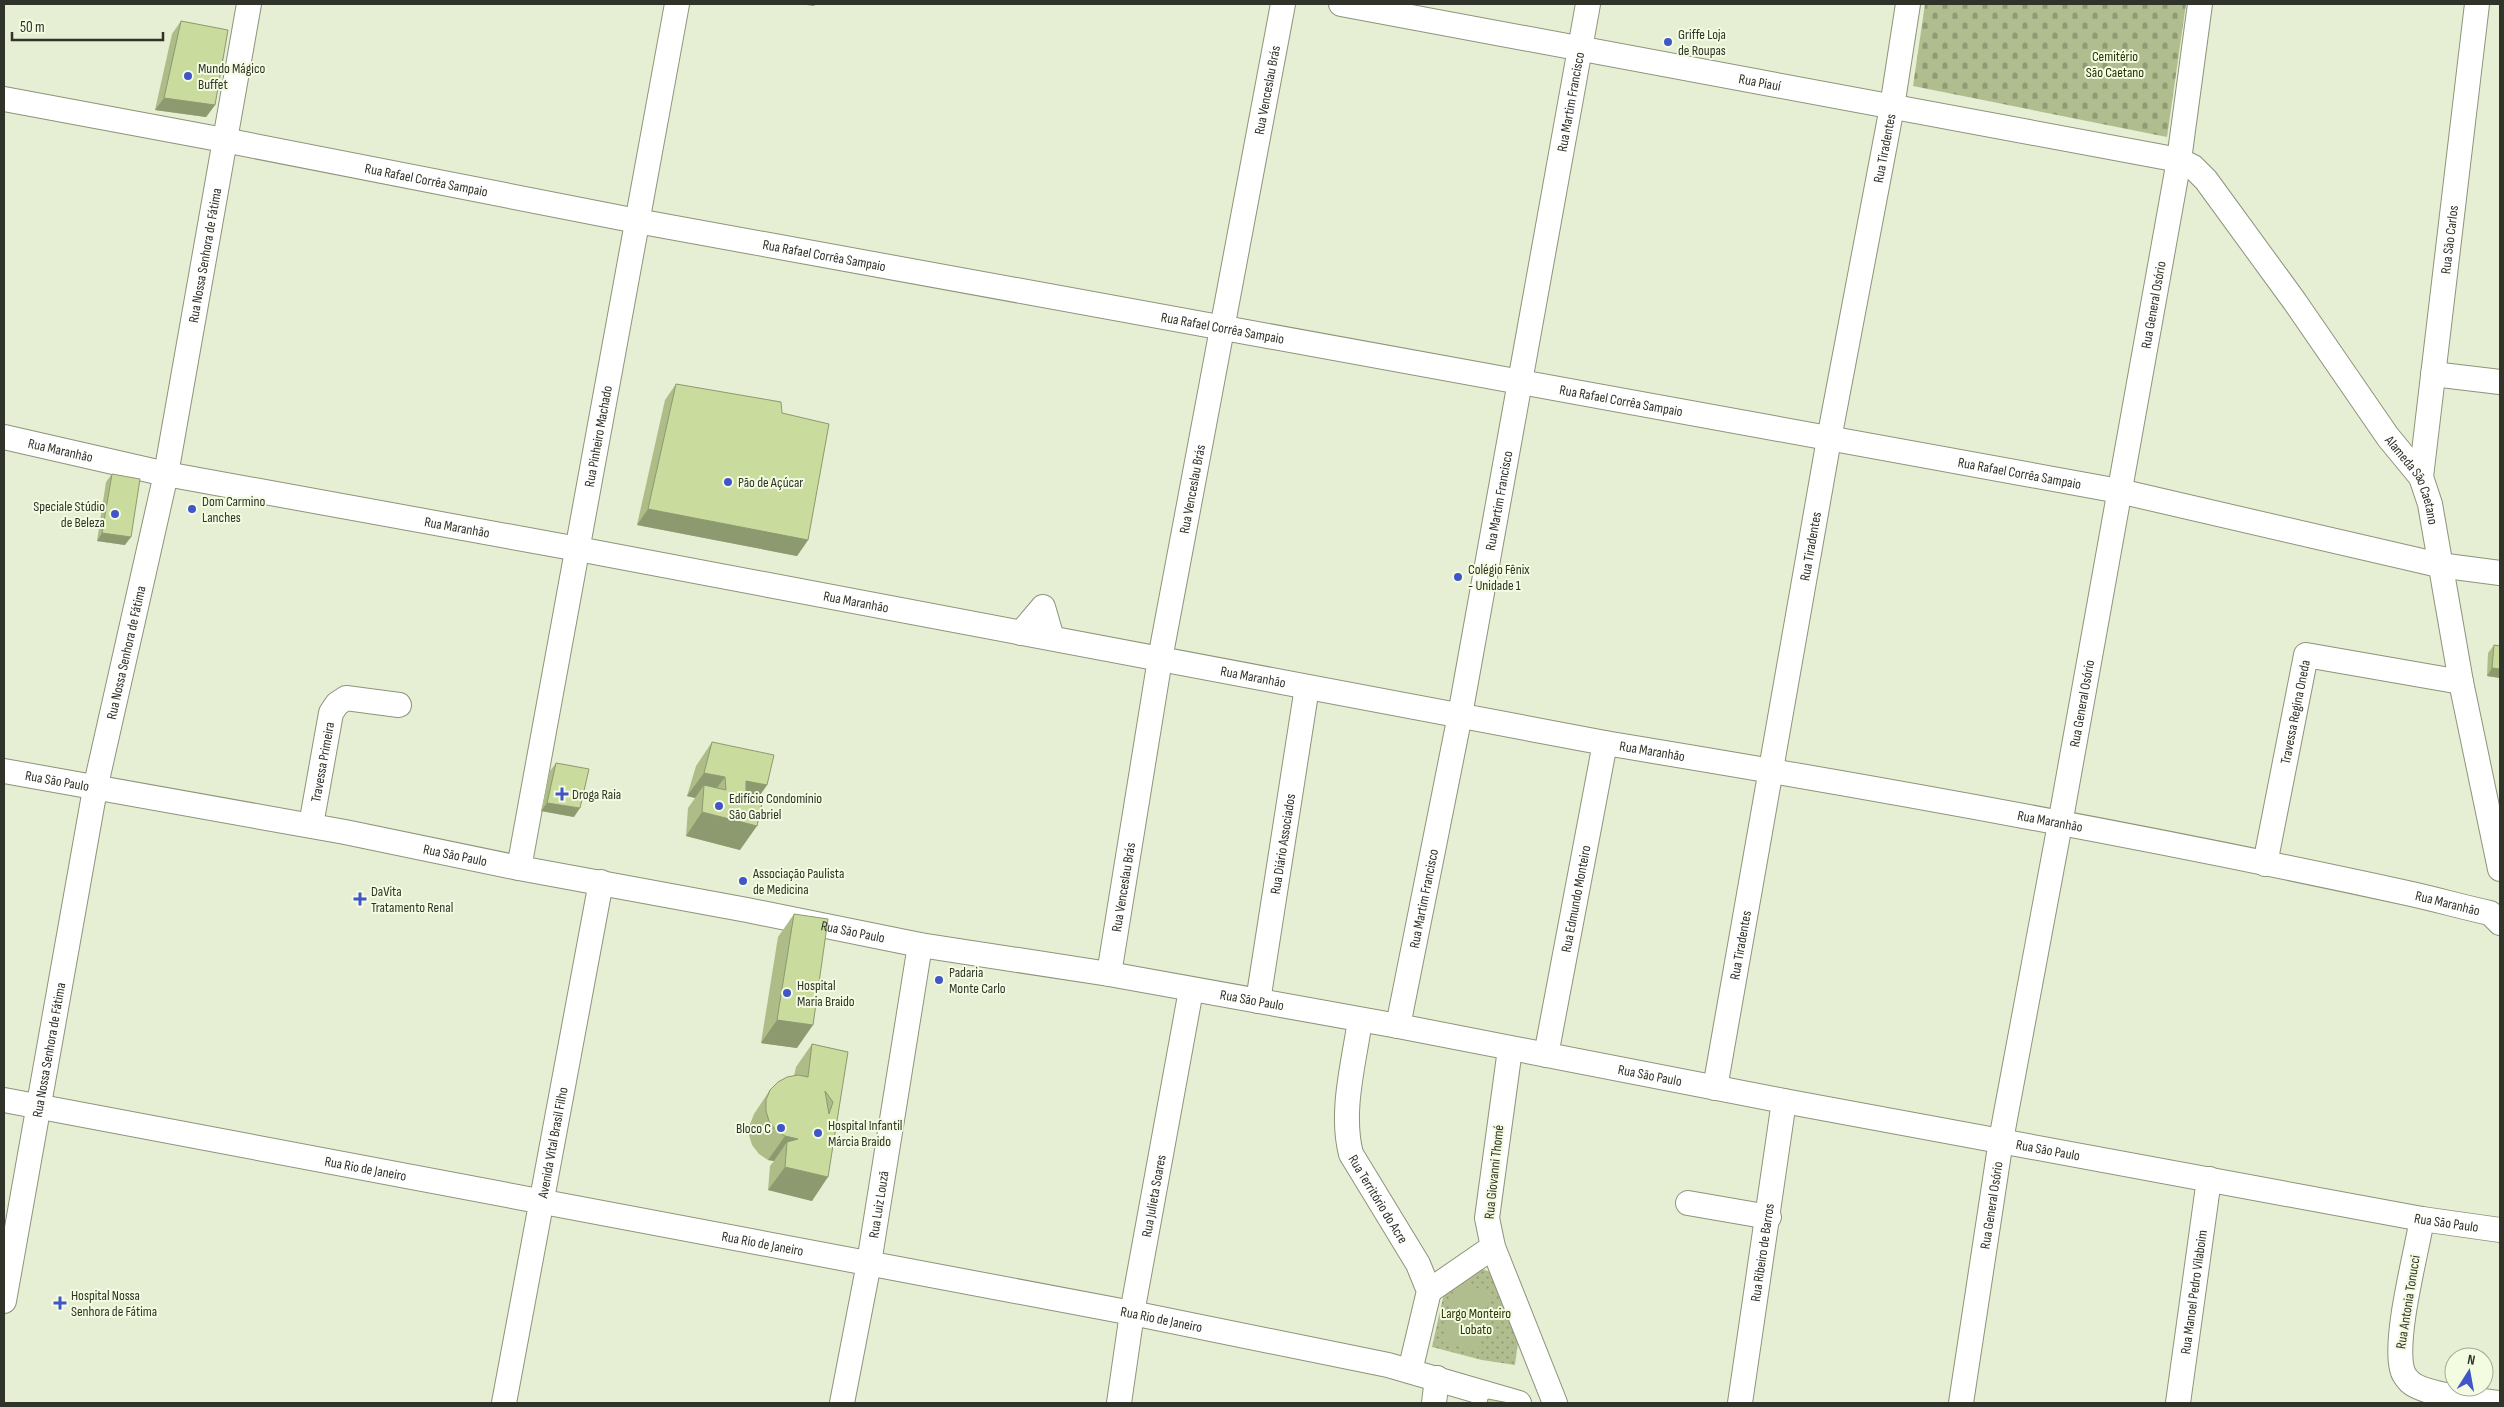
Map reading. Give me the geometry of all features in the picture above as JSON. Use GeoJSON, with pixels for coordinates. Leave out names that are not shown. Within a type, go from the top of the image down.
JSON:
{"type":"FeatureCollection","features":[{"type":"Feature","properties":{"kind":"street","name":"Rua Nossa Senhora de Fátima"},"geometry":{"type":"LineString","coordinates":[[4,1301],[95,789],[166,474],[249,4]]}},
{"type":"Feature","properties":{"kind":"street","name":"Rua Pinheiro Machado"},"geometry":{"type":"LineString","coordinates":[[519,868],[677,4]]}},
{"type":"Feature","properties":{"kind":"street","name":"Rua Venceslau Brás"},"geometry":{"type":"LineString","coordinates":[[1109,974],[1160,659],[1224,327],[1283,4]]}},
{"type":"Feature","properties":{"kind":"street","name":"Rua Piauí"},"geometry":{"type":"LineString","coordinates":[[1341,4],[2179,160]]}},
{"type":"Feature","properties":{"kind":"street","name":"Rua Martim Francisco"},"geometry":{"type":"LineString","coordinates":[[1398,1026],[1460,715],[1588,4]]}},
{"type":"Feature","properties":{"kind":"street","name":"Rua Tiradentes"},"geometry":{"type":"LineString","coordinates":[[1715,1088],[1829,439],[1892,107],[1908,4]]}},
{"type":"Feature","properties":{"kind":"street","name":"Rua General Osório"},"geometry":{"type":"LineString","coordinates":[[1961,1403],[2001,1140],[2060,824],[2179,160],[2200,4]]}},
{"type":"Feature","properties":{"kind":"street","name":"Rua São Carlos"},"geometry":{"type":"LineString","coordinates":[[2421,477],[2477,4]]}},
{"type":"Feature","properties":{"kind":"street","name":"Rua Rafael Corrêa Sampaio"},"geometry":{"type":"LineString","coordinates":[[4,99],[224,140],[637,222],[1224,327],[2119,491],[2439,565],[2500,573]]}},
{"type":"Feature","properties":{"kind":"street","name":"Alameda São Caetano"},"geometry":{"type":"LineString","coordinates":[[2179,160],[2192,167],[2206,180],[2295,302],[2388,437],[2421,477],[2430,504],[2439,565],[2461,682],[2500,869]]}},
{"type":"Feature","properties":{"kind":"street"},"geometry":{"type":"LineString","coordinates":[[2433,374],[2500,382]]}},
{"type":"Feature","properties":{"kind":"street","name":"Rua Maranhão"},"geometry":{"type":"LineString","coordinates":[[4,437],[166,474],[578,549],[1605,744],[1771,770],[2060,824],[2409,893],[2490,913],[2500,922]]}},
{"type":"Feature","properties":{"kind":"street","name":"Travessa Regina Oneda"},"geometry":{"type":"LineString","coordinates":[[2265,864],[2306,654],[2461,682]]}},
{"type":"Feature","properties":{"kind":"street","name":"Rua Diário Associados"},"geometry":{"type":"LineString","coordinates":[[1258,1002],[1307,687]]}},
{"type":"Feature","properties":{"kind":"street","name":"Travessa Primeira"},"geometry":{"type":"LineString","coordinates":[[311,825],[331,713],[337,704],[346,698],[399,705]]}},
{"type":"Feature","properties":{"kind":"street","name":"Rua Edmundo Monteiro"},"geometry":{"type":"LineString","coordinates":[[1546,1055],[1605,744]]}},
{"type":"Feature","properties":{"kind":"street","name":"Rua São Paulo"},"geometry":{"type":"LineString","coordinates":[[4,771],[95,789],[311,825],[519,868],[601,882],[920,945],[1109,974],[1398,1026],[1784,1101],[2422,1219],[2500,1230]]}},
{"type":"Feature","properties":{"kind":"street","name":"Avenida Vital Brasil Filho"},"geometry":{"type":"LineString","coordinates":[[504,1403],[540,1200],[601,882]]}},
{"type":"Feature","properties":{"kind":"street","name":"Rua Luiz Louzã"},"geometry":{"type":"LineString","coordinates":[[842,1403],[869,1263],[920,945]]}},
{"type":"Feature","properties":{"kind":"street","name":"Rua Julieta Soares"},"geometry":{"type":"LineString","coordinates":[[1119,1403],[1132,1313],[1191,990]]}},
{"type":"Feature","properties":{"kind":"street","name":"Rua Território do Acre"},"geometry":{"type":"LineString","coordinates":[[1360,1020],[1346,1115],[1346,1134],[1349,1147],[1351,1154],[1418,1264],[1430,1291]]}},
{"type":"Feature","properties":{"kind":"street","name":"Rua Giovanni Thomé"},"geometry":{"type":"LineString","coordinates":[[1493,1247],[1487,1218],[1488,1202],[1510,1049]]}},
{"type":"Feature","properties":{"kind":"street","name":"Rua Rio de Janeiro"},"geometry":{"type":"LineString","coordinates":[[4,1100],[1132,1313],[1410,1371],[1519,1403]]}},
{"type":"Feature","properties":{"kind":"street","name":"Rua Ribeiro de Barros"},"geometry":{"type":"LineString","coordinates":[[1740,1403],[1769,1217],[1784,1101]]}},
{"type":"Feature","properties":{"kind":"street","name":"Rua Manoel Pedro Vilaboim"},"geometry":{"type":"LineString","coordinates":[[2178,1403],[2210,1179]]}},
{"type":"Feature","properties":{"kind":"street"},"geometry":{"type":"LineString","coordinates":[[1688,1203],[1769,1217]]}},
{"type":"Feature","properties":{"kind":"street","name":"Rua Antonia Tonucci"},"geometry":{"type":"LineString","coordinates":[[2422,1219],[2403,1321],[2400,1355],[2402,1372],[2411,1383],[2432,1392],[2498,1403]]}},
{"type":"Feature","properties":{"kind":"street"},"geometry":{"type":"LineString","coordinates":[[1410,1371],[1430,1291],[1493,1247],[1555,1403]]}},
{"type":"Feature","properties":{"kind":"street"},"geometry":{"type":"LineString","coordinates":[[1434,1403],[1437,1378]]}},
{"type":"Feature","properties":{"kind":"green space","name":"Cemitério São Caetano"},"geometry":{"type":"Polygon","coordinates":[[[1925,4],[2186,4],[2167,137],[1913,86],[1925,4]]]}},
{"type":"Feature","properties":{"kind":"green space","name":"Largo Monteiro Lobato"},"geometry":{"type":"Polygon","coordinates":[[[1477,1267],[1493,1273],[1518,1342],[1515,1365],[1482,1360],[1432,1347],[1445,1289],[1477,1267]]]}},
{"type":"Feature","properties":{"kind":"green space"},"geometry":{"type":"Polygon","coordinates":[[[1455,1283],[1491,1291],[1478,1351],[1442,1342],[1455,1283]]]}},
{"type":"Feature","properties":{"kind":"building","name":"Mundo Mágico Buffet"},"geometry":{"type":"Polygon","coordinates":[[[181,21],[228,30],[215,105],[164,98],[181,21]]]}},
{"type":"Feature","properties":{"kind":"building","name":"Pão de Açúcar"},"geometry":{"type":"Polygon","coordinates":[[[676,384],[781,402],[782,413],[829,424],[808,540],[648,509],[676,384]]]}},
{"type":"Feature","properties":{"kind":"building","name":"Speciale Stúdio de Beleza"},"geometry":{"type":"Polygon","coordinates":[[[112,474],[140,479],[131,537],[102,533],[112,474]]]}},
{"type":"Feature","properties":{"kind":"building"},"geometry":{"type":"Polygon","coordinates":[[[2494,645],[2500,646],[2500,669],[2492,668],[2494,645]]]}},
{"type":"Feature","properties":{"kind":"building"},"geometry":{"type":"Polygon","coordinates":[[[712,742],[774,755],[767,785],[746,781],[746,793],[763,799],[757,826],[702,812],[704,785],[726,790],[725,777],[704,773],[712,742]]]}},
{"type":"Feature","properties":{"kind":"building","name":"Droga Raia"},"geometry":{"type":"Polygon","coordinates":[[[556,763],[589,769],[580,808],[547,803],[556,763]]]}},
{"type":"Feature","properties":{"kind":"building"},"geometry":{"type":"Polygon","coordinates":[[[794,914],[828,919],[813,1025],[777,1020],[794,914]]]}},
{"type":"Feature","properties":{"kind":"building"},"geometry":{"type":"Polygon","coordinates":[[[812,1044],[848,1052],[828,1177],[785,1167],[787,1142],[798,1139],[785,1136],[776,1130],[769,1121],[766,1111],[766,1100],[770,1090],[778,1082],[787,1077],[798,1075],[808,1077],[812,1044]],[[825,1091],[829,1114],[833,1102],[825,1091]]]}},
{"type":"Feature","properties":{"kind":"building"},"geometry":{"type":"Polygon","coordinates":[[[1488,1399],[1509,1403],[1487,1403],[1488,1399]]]}},
{"type":"Feature","properties":{"kind":"place","name":"Griffe Loja de Roupas"},"geometry":{"type":"Point","coordinates":[1668,42]}},
{"type":"Feature","properties":{"kind":"place","name":"Mundo Mágico Buffet"},"geometry":{"type":"Point","coordinates":[188,76]}},
{"type":"Feature","properties":{"kind":"place","name":"Pão de Açúcar"},"geometry":{"type":"Point","coordinates":[728,482]}},
{"type":"Feature","properties":{"kind":"place","name":"Dom Carmino Lanches"},"geometry":{"type":"Point","coordinates":[192,509]}},
{"type":"Feature","properties":{"kind":"place","name":"Speciale Stúdio de Beleza"},"geometry":{"type":"Point","coordinates":[115,514]}},
{"type":"Feature","properties":{"kind":"place","name":"Colégio Fênix - Unidade 1"},"geometry":{"type":"Point","coordinates":[1458,577]}},
{"type":"Feature","properties":{"kind":"place","name":"Droga Raia"},"geometry":{"type":"Point","coordinates":[562,794]}},
{"type":"Feature","properties":{"kind":"place","name":"Edifício Condomínio São Gabriel"},"geometry":{"type":"Point","coordinates":[719,806]}},
{"type":"Feature","properties":{"kind":"place","name":"Associação Paulista de Medicina"},"geometry":{"type":"Point","coordinates":[743,881]}},
{"type":"Feature","properties":{"kind":"place","name":"DaVita Tratamento Renal"},"geometry":{"type":"Point","coordinates":[360,899]}},
{"type":"Feature","properties":{"kind":"place","name":"Padaria Monte Carlo"},"geometry":{"type":"Point","coordinates":[939,980]}},
{"type":"Feature","properties":{"kind":"place","name":"Hospital Maria Braido"},"geometry":{"type":"Point","coordinates":[787,993]}},
{"type":"Feature","properties":{"kind":"place","name":"Bloco C"},"geometry":{"type":"Point","coordinates":[781,1128]}},
{"type":"Feature","properties":{"kind":"place","name":"Hospital Infantil Márcia Braido"},"geometry":{"type":"Point","coordinates":[818,1133]}},
{"type":"Feature","properties":{"kind":"place","name":"Hospital Nossa Senhora de Fátima"},"geometry":{"type":"Point","coordinates":[60,1303]}}]}
